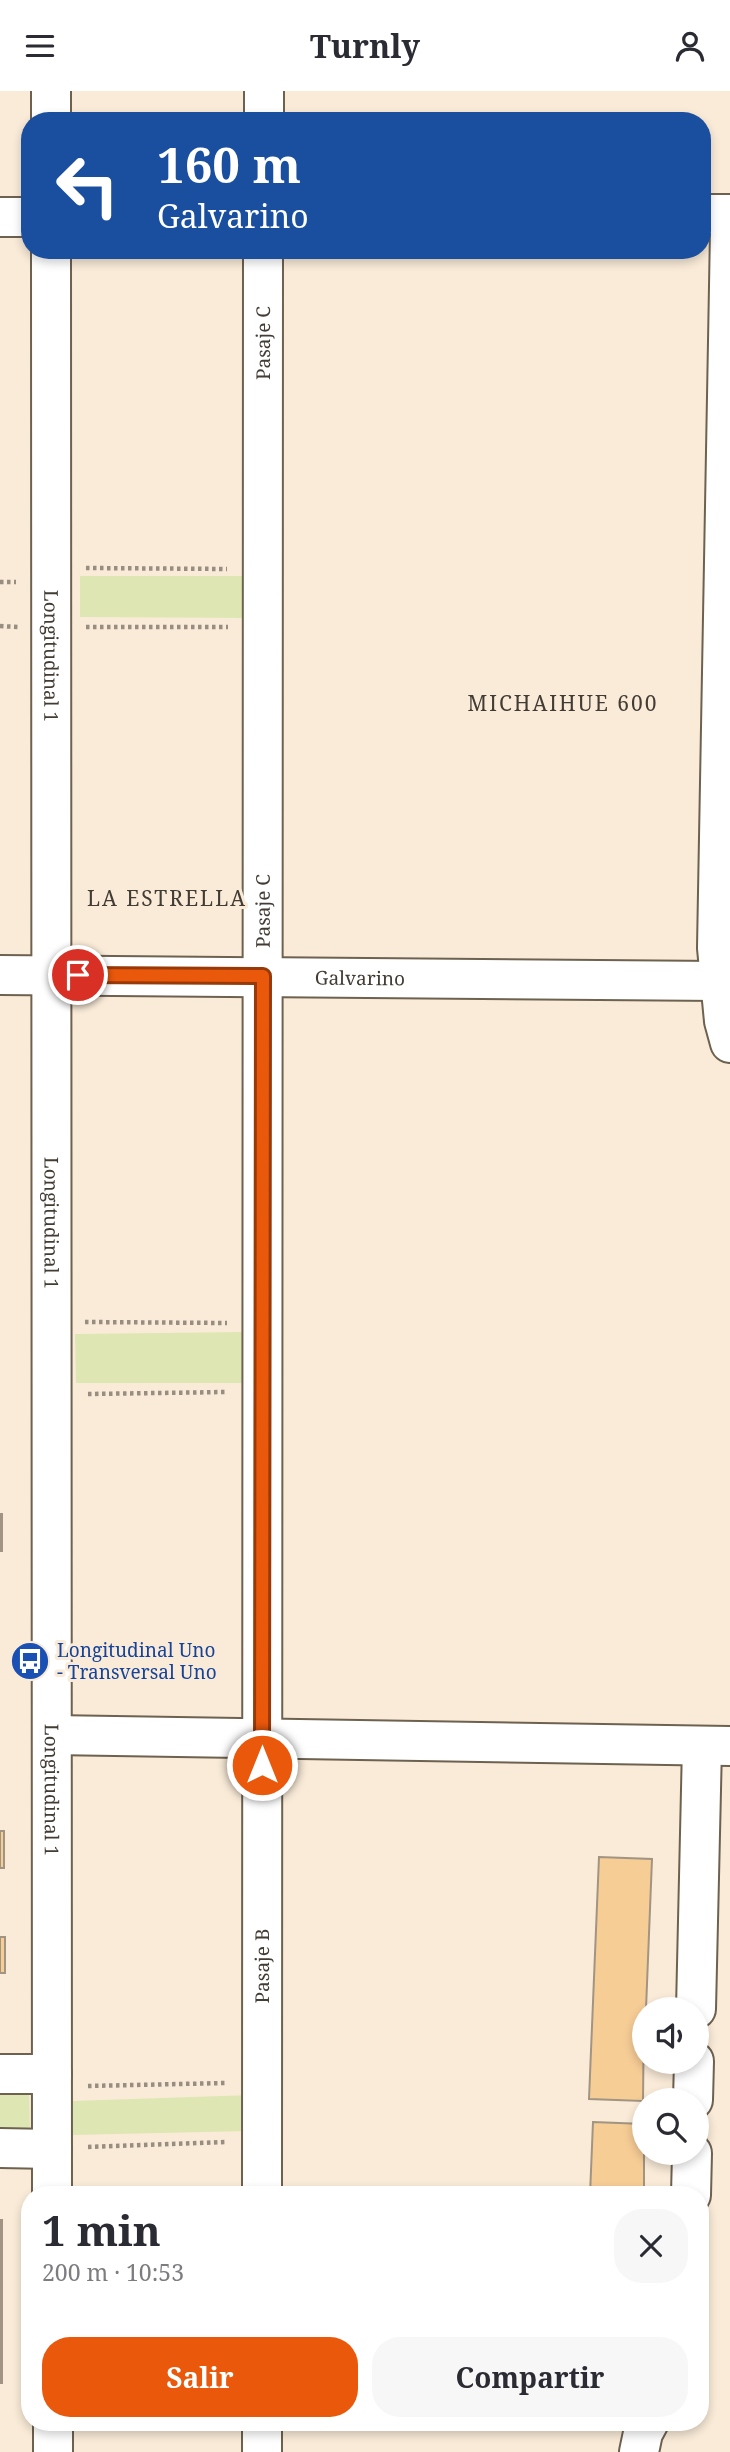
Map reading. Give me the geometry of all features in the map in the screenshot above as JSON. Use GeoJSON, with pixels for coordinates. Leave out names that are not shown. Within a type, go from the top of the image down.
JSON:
{"type":"FeatureCollection","features":[{"type":"Feature","properties":{"kind":"street"},"geometry":{"type":"LineString","coordinates":[[51,91],[51,112]]}},
{"type":"Feature","properties":{"kind":"street"},"geometry":{"type":"LineString","coordinates":[[264,91],[264,112]]}},
{"type":"Feature","properties":{"kind":"street"},"geometry":{"type":"LineString","coordinates":[[711,214],[730,214]]}},
{"type":"Feature","properties":{"kind":"street"},"geometry":{"type":"LineString","coordinates":[[0,217],[21,217]]}},
{"type":"Feature","properties":{"kind":"street"},"geometry":{"type":"LineString","coordinates":[[730,231],[717,947],[724,1021],[730,1043]]}},
{"type":"Feature","properties":{"kind":"street","name":"Longitudinal 1"},"geometry":{"type":"LineString","coordinates":[[51,259],[52,2186]]}},
{"type":"Feature","properties":{"kind":"street","name":"Pasaje C"},"geometry":{"type":"LineString","coordinates":[[262,1738],[263,259]]}},
{"type":"Feature","properties":{"kind":"street","name":"Galvarino"},"geometry":{"type":"LineString","coordinates":[[0,975],[719,981]]}},
{"type":"Feature","properties":{"kind":"street"},"geometry":{"type":"LineString","coordinates":[[52,1735],[716,1746],[697,1997]]}},
{"type":"Feature","properties":{"kind":"street","name":"Pasaje B"},"geometry":{"type":"LineString","coordinates":[[262,1738],[262,2186]]}},
{"type":"Feature","properties":{"kind":"street"},"geometry":{"type":"LineString","coordinates":[[0,2074],[52,2081]]}},
{"type":"Feature","properties":{"kind":"street"},"geometry":{"type":"LineString","coordinates":[[0,2148],[52,2149]]}},
{"type":"Feature","properties":{"kind":"street"},"geometry":{"type":"LineString","coordinates":[[691,2186],[692,2165]]}},
{"type":"Feature","properties":{"kind":"street"},"geometry":{"type":"LineString","coordinates":[[52,2431],[52,2452]]}},
{"type":"Feature","properties":{"kind":"street"},"geometry":{"type":"LineString","coordinates":[[262,2431],[262,2452]]}},
{"type":"Feature","properties":{"kind":"street"},"geometry":{"type":"LineString","coordinates":[[639,2452],[644,2431]]}},
{"type":"Feature","properties":{"kind":"path"},"geometry":{"type":"LineString","coordinates":[[52,568],[263,569]]}},
{"type":"Feature","properties":{"kind":"path"},"geometry":{"type":"LineString","coordinates":[[51,627],[263,627]]}},
{"type":"Feature","properties":{"kind":"path"},"geometry":{"type":"LineString","coordinates":[[52,1321],[263,1323]]}},
{"type":"Feature","properties":{"kind":"path"},"geometry":{"type":"LineString","coordinates":[[52,1394],[262,1391]]}},
{"type":"Feature","properties":{"kind":"path"},"geometry":{"type":"LineString","coordinates":[[52,2081],[262,2083]]}},
{"type":"Feature","properties":{"kind":"path"},"geometry":{"type":"LineString","coordinates":[[52,2149],[262,2140]]}},
{"type":"Feature","properties":{"kind":"green space"},"geometry":{"type":"Polygon","coordinates":[[[80,576],[248,576],[248,618],[80,617],[80,576]]]}},
{"type":"Feature","properties":{"kind":"green space"},"geometry":{"type":"Polygon","coordinates":[[[245,1332],[245,1383],[76,1383],[75,1334],[245,1332]]]}},
{"type":"Feature","properties":{"kind":"green space"},"geometry":{"type":"Polygon","coordinates":[[[0,2090],[29,2090],[30,2132],[0,2132],[0,2090]]]}},
{"type":"Feature","properties":{"kind":"green space"},"geometry":{"type":"Polygon","coordinates":[[[251,2095],[247,2131],[73,2135],[73,2101],[251,2095]]]}},
{"type":"Feature","properties":{"kind":"building"},"geometry":{"type":"Polygon","coordinates":[[[2,1514],[2,1551],[0,1551],[2,1514]]]}},
{"type":"Feature","properties":{"kind":"building"},"geometry":{"type":"Polygon","coordinates":[[[0,1831],[4,1831],[4,1868],[0,1868],[0,1831]]]}},
{"type":"Feature","properties":{"kind":"building"},"geometry":{"type":"Polygon","coordinates":[[[599,1857],[652,1859],[646,1997],[632,1997],[632,2074],[643,2074],[643,2088],[632,2088],[632,2101],[589,2099],[599,1857]]]}},
{"type":"Feature","properties":{"kind":"building"},"geometry":{"type":"Polygon","coordinates":[[[0,1937],[5,1937],[5,1973],[0,1973],[0,1937]]]}},
{"type":"Feature","properties":{"kind":"building"},"geometry":{"type":"Polygon","coordinates":[[[593,2122],[632,2124],[632,2165],[644,2165],[644,2186],[590,2186],[593,2122]]]}},
{"type":"Feature","properties":{"kind":"building"},"geometry":{"type":"Polygon","coordinates":[[[2,2220],[2,2383],[0,2383],[2,2220]]]}},
{"type":"Feature","properties":{"kind":"place","name":"Longitudinal Uno - Transversal Uno"},"geometry":{"type":"Point","coordinates":[30,1661]}},
{"type":"Feature","properties":{"kind":"district","name":"MICHAIHUE 600"},"geometry":{"type":"Point","coordinates":[563,704]}},
{"type":"Feature","properties":{"kind":"district","name":"LA ESTRELLA"},"geometry":{"type":"Point","coordinates":[167,899]}},
{"type":"Feature","properties":{"kind":"route"},"geometry":{"type":"LineString","coordinates":[[78,975],[263,976],[262,1765]]}}]}
